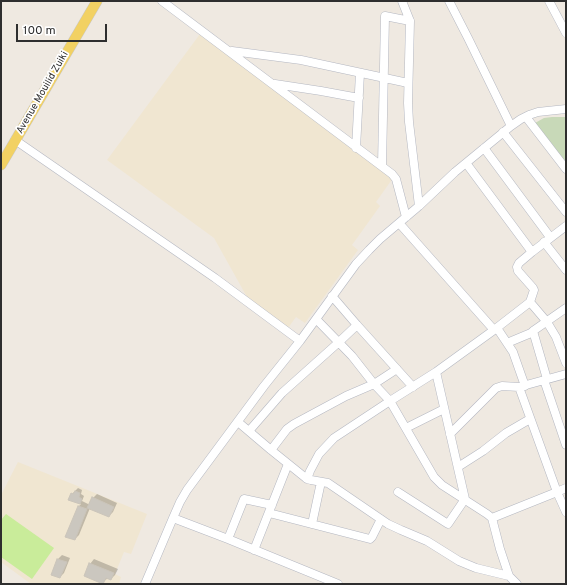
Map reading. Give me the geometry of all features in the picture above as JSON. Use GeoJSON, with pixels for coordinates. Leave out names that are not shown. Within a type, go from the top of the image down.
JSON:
{"type":"FeatureCollection","features":[{"type":"Feature","properties":{"kind":"main road","name":"Avenue Mouilid Zuiki"},"geometry":{"type":"LineString","coordinates":[[1,165],[97,1]]}},
{"type":"Feature","properties":{"kind":"street"},"geometry":{"type":"LineString","coordinates":[[162,1],[392,174],[396,179],[406,217]]}},
{"type":"Feature","properties":{"kind":"street"},"geometry":{"type":"LineString","coordinates":[[402,1],[410,20],[408,83],[409,122],[419,206]]}},
{"type":"Feature","properties":{"kind":"street"},"geometry":{"type":"LineString","coordinates":[[448,1],[511,126]]}},
{"type":"Feature","properties":{"kind":"street"},"geometry":{"type":"LineString","coordinates":[[549,1],[566,33]]}},
{"type":"Feature","properties":{"kind":"street"},"geometry":{"type":"LineString","coordinates":[[382,166],[385,16],[410,20]]}},
{"type":"Feature","properties":{"kind":"street"},"geometry":{"type":"LineString","coordinates":[[230,51],[301,60],[408,83]]}},
{"type":"Feature","properties":{"kind":"street"},"geometry":{"type":"LineString","coordinates":[[356,148],[360,73]]}},
{"type":"Feature","properties":{"kind":"street"},"geometry":{"type":"LineString","coordinates":[[274,84],[359,98]]}},
{"type":"Feature","properties":{"kind":"street"},"geometry":{"type":"LineString","coordinates":[[146,584],[173,518],[187,490],[368,250],[466,163],[511,126],[538,112],[546,110],[566,110]]}},
{"type":"Feature","properties":{"kind":"street"},"geometry":{"type":"LineString","coordinates":[[526,117],[566,169]]}},
{"type":"Feature","properties":{"kind":"street"},"geometry":{"type":"LineString","coordinates":[[503,132],[566,212]]}},
{"type":"Feature","properties":{"kind":"street"},"geometry":{"type":"LineString","coordinates":[[15,140],[215,278],[300,340]]}},
{"type":"Feature","properties":{"kind":"street"},"geometry":{"type":"LineString","coordinates":[[484,148],[566,270]]}},
{"type":"Feature","properties":{"kind":"street"},"geometry":{"type":"LineString","coordinates":[[466,163],[532,252]]}},
{"type":"Feature","properties":{"kind":"street"},"geometry":{"type":"LineString","coordinates":[[399,223],[507,343],[513,352],[530,419],[557,492],[566,510]]}},
{"type":"Feature","properties":{"kind":"street"},"geometry":{"type":"LineString","coordinates":[[307,479],[319,454],[334,438],[436,372],[495,330],[530,302],[534,288],[518,271],[517,267],[519,263],[532,252],[566,226]]}},
{"type":"Feature","properties":{"kind":"street"},"geometry":{"type":"LineString","coordinates":[[332,296],[412,387]]}},
{"type":"Feature","properties":{"kind":"street"},"geometry":{"type":"LineString","coordinates":[[530,302],[547,322],[563,345],[566,363]]}},
{"type":"Feature","properties":{"kind":"street"},"geometry":{"type":"LineString","coordinates":[[507,343],[531,333],[566,308]]}},
{"type":"Feature","properties":{"kind":"street"},"geometry":{"type":"LineString","coordinates":[[316,319],[352,356],[374,384],[390,401],[434,477],[442,485],[492,518],[509,576],[517,584]]}},
{"type":"Feature","properties":{"kind":"street"},"geometry":{"type":"LineString","coordinates":[[249,431],[282,393],[357,325]]}},
{"type":"Feature","properties":{"kind":"street"},"geometry":{"type":"LineString","coordinates":[[533,331],[566,445]]}},
{"type":"Feature","properties":{"kind":"street"},"geometry":{"type":"LineString","coordinates":[[271,450],[287,429],[294,424],[346,396],[374,384],[397,369]]}},
{"type":"Feature","properties":{"kind":"street"},"geometry":{"type":"LineString","coordinates":[[398,492],[448,524],[465,499],[436,372]]}},
{"type":"Feature","properties":{"kind":"street"},"geometry":{"type":"LineString","coordinates":[[450,434],[496,388],[502,386],[522,386],[566,374]]}},
{"type":"Feature","properties":{"kind":"street"},"geometry":{"type":"LineString","coordinates":[[406,428],[444,410]]}},
{"type":"Feature","properties":{"kind":"street"},"geometry":{"type":"LineString","coordinates":[[458,467],[483,451],[506,433],[530,419]]}},
{"type":"Feature","properties":{"kind":"street"},"geometry":{"type":"LineString","coordinates":[[238,422],[307,479],[328,484],[381,520],[427,541],[467,565],[509,576]]}},
{"type":"Feature","properties":{"kind":"street"},"geometry":{"type":"LineString","coordinates":[[254,550],[288,464]]}},
{"type":"Feature","properties":{"kind":"street"},"geometry":{"type":"LineString","coordinates":[[312,524],[321,482]]}},
{"type":"Feature","properties":{"kind":"street"},"geometry":{"type":"LineString","coordinates":[[492,518],[566,488]]}},
{"type":"Feature","properties":{"kind":"street"},"geometry":{"type":"LineString","coordinates":[[228,539],[244,499],[272,505]]}},
{"type":"Feature","properties":{"kind":"street"},"geometry":{"type":"LineString","coordinates":[[269,513],[370,539],[381,520]]}},
{"type":"Feature","properties":{"kind":"street"},"geometry":{"type":"LineString","coordinates":[[173,518],[338,584]]}},
{"type":"Feature","properties":{"kind":"shaded area"},"geometry":{"type":"Polygon","coordinates":[[[200,34],[393,178],[376,202],[380,206],[352,245],[358,250],[305,323],[296,317],[288,328],[247,297],[214,238],[107,160],[200,34]]]}},
{"type":"Feature","properties":{"kind":"shaded area"},"geometry":{"type":"Polygon","coordinates":[[[18,462],[147,514],[131,554],[124,552],[115,574],[121,577],[119,584],[31,584],[1,562],[1,495],[18,462]]]}},
{"type":"Feature","properties":{"kind":"green space"},"geometry":{"type":"Polygon","coordinates":[[[566,117],[566,163],[535,123],[544,118],[566,117]]]}},
{"type":"Feature","properties":{"kind":"green space"},"geometry":{"type":"Polygon","coordinates":[[[6,514],[54,548],[32,579],[1,557],[1,520],[6,514]]]}},
{"type":"Feature","properties":{"kind":"building"},"geometry":{"type":"Polygon","coordinates":[[[75,491],[80,493],[79,497],[82,499],[80,504],[68,500],[71,493],[73,494],[75,491]]]}},
{"type":"Feature","properties":{"kind":"building"},"geometry":{"type":"Polygon","coordinates":[[[92,497],[114,507],[109,517],[87,508],[92,497]]]}},
{"type":"Feature","properties":{"kind":"building"},"geometry":{"type":"Polygon","coordinates":[[[78,506],[87,509],[75,540],[65,537],[78,506]]]}},
{"type":"Feature","properties":{"kind":"building"},"geometry":{"type":"Polygon","coordinates":[[[57,559],[67,562],[60,578],[51,575],[57,559]]]}},
{"type":"Feature","properties":{"kind":"building"},"geometry":{"type":"Polygon","coordinates":[[[89,563],[114,573],[111,580],[106,578],[103,584],[84,576],[89,563]]]}}]}
